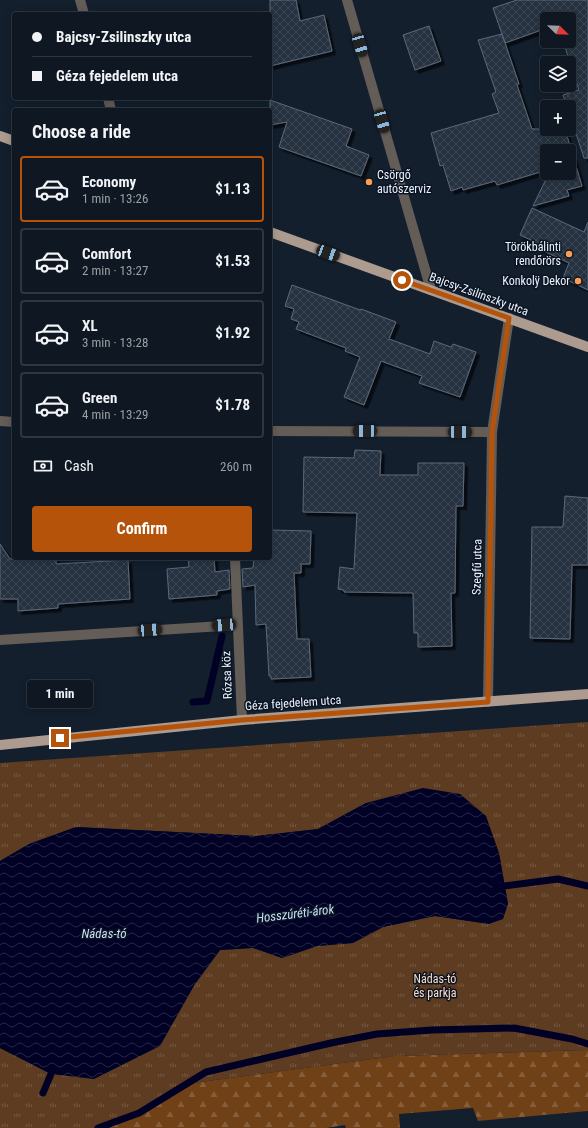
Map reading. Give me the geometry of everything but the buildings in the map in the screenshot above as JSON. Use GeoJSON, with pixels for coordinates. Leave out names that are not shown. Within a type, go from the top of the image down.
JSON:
{"type":"FeatureCollection","features":[{"type":"Feature","properties":{"kind":"main road"},"geometry":{"type":"LineString","coordinates":[[0,136],[12,140]]}},
{"type":"Feature","properties":{"kind":"main road","name":"Bajcsy-Zsilinszky utca"},"geometry":{"type":"LineString","coordinates":[[272,233],[588,348]]}},
{"type":"Feature","properties":{"kind":"main road","name":"Géza fejedelem utca"},"geometry":{"type":"LineString","coordinates":[[0,745],[242,720],[588,694]]}},
{"type":"Feature","properties":{"kind":"street"},"geometry":{"type":"LineString","coordinates":[[80,0],[83,12]]}},
{"type":"Feature","properties":{"kind":"street"},"geometry":{"type":"LineString","coordinates":[[347,0],[431,290]]}},
{"type":"Feature","properties":{"kind":"street","name":"Szegfű utca"},"geometry":{"type":"LineString","coordinates":[[488,702],[492,432],[509,318]]}},
{"type":"Feature","properties":{"kind":"street"},"geometry":{"type":"LineString","coordinates":[[0,421],[12,422]]}},
{"type":"Feature","properties":{"kind":"street"},"geometry":{"type":"LineString","coordinates":[[272,431],[492,432]]}},
{"type":"Feature","properties":{"kind":"street","name":"Rózsa köz"},"geometry":{"type":"LineString","coordinates":[[235,560],[242,720]]}},
{"type":"Feature","properties":{"kind":"street"},"geometry":{"type":"LineString","coordinates":[[0,640],[238,625]]}},
{"type":"Feature","properties":{"kind":"green space","name":"Nádas-tó és parkja"},"geometry":{"type":"Polygon","coordinates":[[[588,722],[588,1050],[395,1056],[193,1083],[109,1128],[0,1128],[0,1048],[51,1074],[195,984],[220,950],[253,948],[282,958],[317,946],[353,943],[383,927],[435,916],[489,924],[508,904],[499,853],[366,803],[318,829],[256,836],[76,827],[29,844],[0,861],[0,763],[588,722]]]}},
{"type":"Feature","properties":{"kind":"green space"},"geometry":{"type":"Polygon","coordinates":[[[588,1050],[588,1111],[478,1121],[473,1108],[399,1114],[400,1128],[346,1128],[345,1125],[326,1128],[109,1128],[193,1083],[395,1056],[588,1050]]]}},
{"type":"Feature","properties":{"kind":"water","name":"Nádas-tó"},"geometry":{"type":"Polygon","coordinates":[[[423,788],[460,794],[486,816],[499,853],[508,904],[503,919],[489,924],[435,916],[383,927],[353,943],[317,946],[282,958],[253,948],[220,950],[195,984],[160,1046],[94,1079],[51,1074],[0,1048],[0,861],[29,844],[76,827],[256,836],[318,829],[366,803],[423,788]]]}},
{"type":"Feature","properties":{"kind":"waterway"},"geometry":{"type":"LineString","coordinates":[[193,702],[207,701],[222,636]]}},
{"type":"Feature","properties":{"kind":"waterway","name":"Hosszúréti-árok"},"geometry":{"type":"LineString","coordinates":[[496,887],[558,879],[588,886]]}},
{"type":"Feature","properties":{"kind":"waterway"},"geometry":{"type":"LineString","coordinates":[[98,1128],[139,1113],[206,1072],[377,1034],[432,1030],[514,1028],[572,1039],[588,1044]]}},
{"type":"Feature","properties":{"kind":"waterway"},"geometry":{"type":"LineString","coordinates":[[43,1093],[51,1074]]}},
{"type":"Feature","properties":{"kind":"place","name":"Csörgő autószerviz"},"geometry":{"type":"Point","coordinates":[369,182]}},
{"type":"Feature","properties":{"kind":"place","name":"Törökbálinti rendőrörs"},"geometry":{"type":"Point","coordinates":[569,254]}},
{"type":"Feature","properties":{"kind":"place","name":"Konkolÿ Dekor"},"geometry":{"type":"Point","coordinates":[578,281]}},
{"type":"Feature","properties":{"kind":"route"},"geometry":{"type":"LineString","coordinates":[[60,738],[242,720],[488,702],[492,432],[509,318],[402,280]]}}]}
